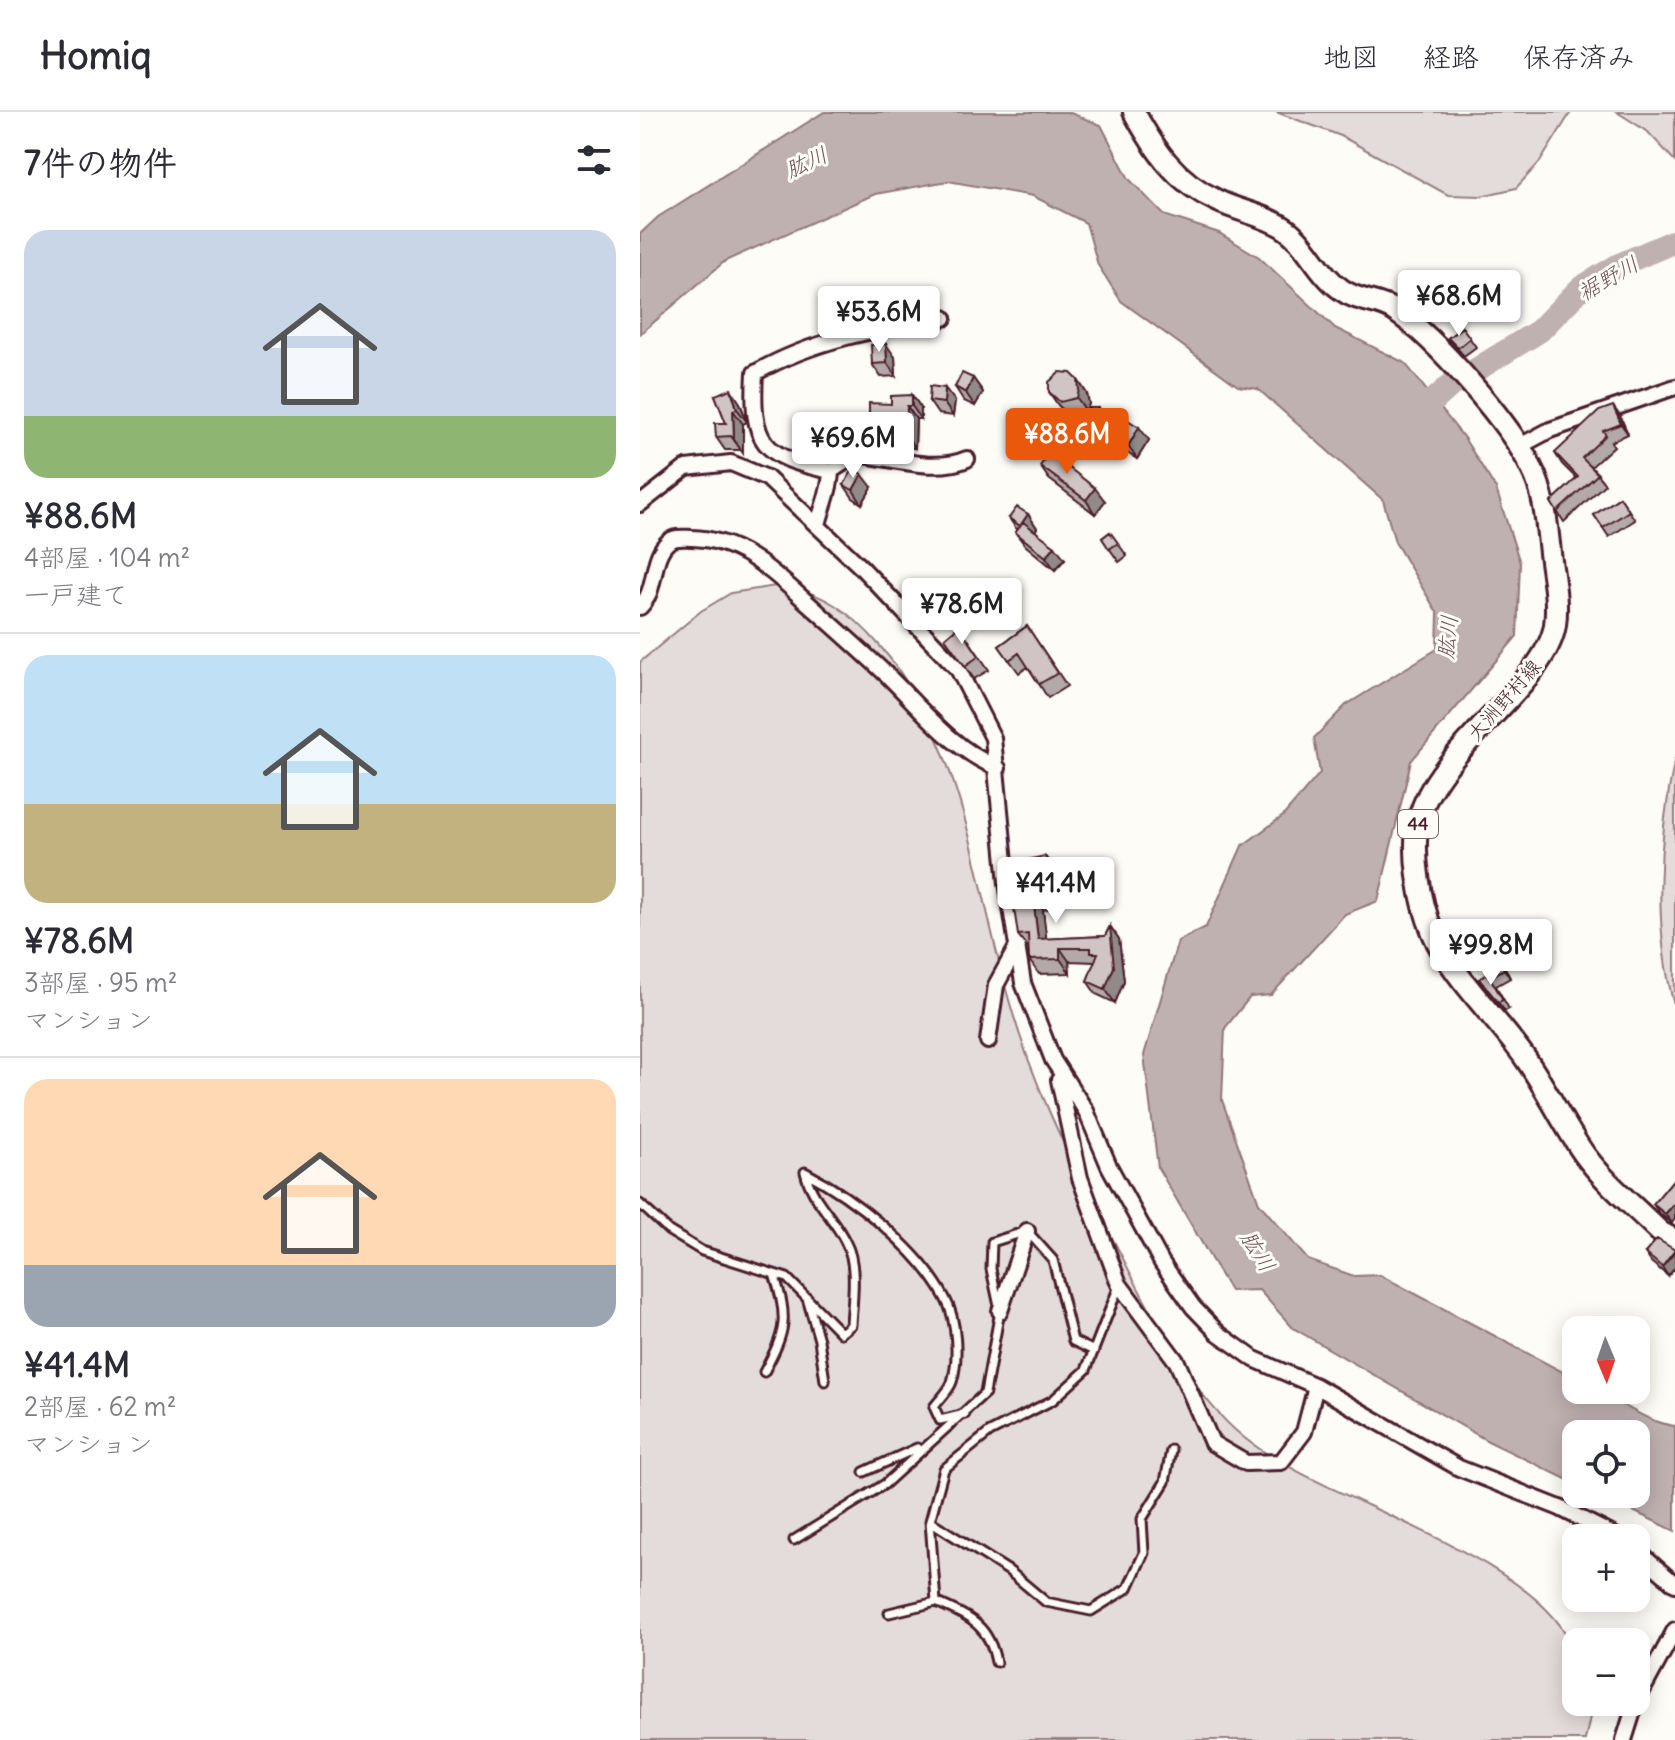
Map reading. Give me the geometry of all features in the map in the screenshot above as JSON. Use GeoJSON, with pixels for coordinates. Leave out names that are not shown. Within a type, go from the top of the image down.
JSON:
{"type":"FeatureCollection","features":[{"type":"Feature","properties":{"kind":"main road","name":"大洲野村線"},"geometry":{"type":"LineString","coordinates":[[1134,112],[1160,158],[1185,182],[1216,201],[1274,221],[1291,232],[1338,288],[1354,298],[1391,308],[1411,322],[1520,446],[1541,495],[1556,599],[1555,628],[1535,666],[1468,741],[1437,783],[1419,818],[1417,847],[1426,911],[1441,947],[1525,1057],[1585,1156],[1660,1232],[1675,1240]]}},
{"type":"Feature","properties":{"kind":"street"},"geometry":{"type":"LineString","coordinates":[[944,318],[844,336],[783,357],[755,373],[756,425],[767,448],[792,463],[831,471],[857,454],[928,464],[956,463],[967,459]]}},
{"type":"Feature","properties":{"kind":"street"},"geometry":{"type":"LineString","coordinates":[[1520,446],[1550,430],[1675,387]]}},
{"type":"Feature","properties":{"kind":"street"},"geometry":{"type":"LineString","coordinates":[[640,504],[686,468],[731,463],[767,478],[923,629],[958,669],[993,738],[1007,883],[1023,983],[1053,1060],[1066,1103],[1080,1178],[1112,1256],[1119,1284],[1177,1362],[1212,1443],[1246,1463],[1281,1462],[1304,1432],[1316,1386]]}},
{"type":"Feature","properties":{"kind":"street"},"geometry":{"type":"LineString","coordinates":[[818,525],[824,496],[831,487],[831,471]]}},
{"type":"Feature","properties":{"kind":"street"},"geometry":{"type":"LineString","coordinates":[[640,607],[651,597],[661,552],[668,542],[676,538],[703,538],[732,545],[765,565],[851,641],[956,743],[980,761],[998,768]]}},
{"type":"Feature","properties":{"kind":"street"},"geometry":{"type":"LineString","coordinates":[[988,1041],[996,985],[1017,947]]}},
{"type":"Feature","properties":{"kind":"street"},"geometry":{"type":"LineString","coordinates":[[1053,1060],[1086,1111],[1109,1166],[1162,1263],[1193,1307],[1218,1333],[1254,1359],[1316,1386],[1459,1468],[1560,1508],[1591,1524]]}},
{"type":"Feature","properties":{"kind":"street"},"geometry":{"type":"LineString","coordinates":[[1000,1311],[1027,1231]]}},
{"type":"Feature","properties":{"kind":"street"},"geometry":{"type":"LineString","coordinates":[[1650,1562],[1675,1584]]}},
{"type":"Feature","properties":{"kind":"street"},"geometry":{"type":"LineString","coordinates":[[1650,1676],[1675,1630]]}},
{"type":"Feature","properties":{"kind":"street"},"geometry":{"type":"LineString","coordinates":[[1624,1740],[1632,1716]]}},
{"type":"Feature","properties":{"kind":"lane"},"geometry":{"type":"LineString","coordinates":[[640,1204],[669,1231],[702,1251],[787,1278],[841,1333],[851,1325],[852,1277],[847,1244],[825,1215],[805,1172],[833,1186],[879,1221],[946,1298],[955,1334],[952,1384],[934,1407],[940,1420],[965,1414]]}},
{"type":"Feature","properties":{"kind":"lane"},"geometry":{"type":"LineString","coordinates":[[794,1540],[885,1484],[923,1446],[965,1414],[985,1393],[1000,1311],[991,1269],[992,1242],[1027,1231],[1053,1260],[1073,1341],[1094,1351]]}},
{"type":"Feature","properties":{"kind":"lane"},"geometry":{"type":"LineString","coordinates":[[764,1372],[783,1337],[783,1302],[774,1274]]}},
{"type":"Feature","properties":{"kind":"lane"},"geometry":{"type":"LineString","coordinates":[[936,1602],[930,1521],[944,1469],[990,1432],[1053,1400],[1086,1370],[1119,1284]]}},
{"type":"Feature","properties":{"kind":"lane"},"geometry":{"type":"LineString","coordinates":[[806,1296],[819,1340],[825,1381]]}},
{"type":"Feature","properties":{"kind":"lane"},"geometry":{"type":"LineString","coordinates":[[864,1472],[923,1446]]}},
{"type":"Feature","properties":{"kind":"lane"},"geometry":{"type":"LineString","coordinates":[[930,1521],[1009,1571],[1046,1602],[1091,1611],[1128,1588],[1144,1553],[1142,1519],[1165,1482],[1171,1450]]}},
{"type":"Feature","properties":{"kind":"lane"},"geometry":{"type":"LineString","coordinates":[[889,1613],[936,1602],[967,1616],[992,1638],[996,1662]]}},
{"type":"Feature","properties":{"kind":"shaded area"},"geometry":{"type":"Polygon","coordinates":[[[1276,112],[1571,112],[1540,162],[1516,188],[1481,196],[1448,195],[1341,136],[1276,112]]]}},
{"type":"Feature","properties":{"kind":"shaded area"},"geometry":{"type":"Polygon","coordinates":[[[1617,112],[1675,112],[1675,161],[1648,132],[1617,112]]]}},
{"type":"Feature","properties":{"kind":"shaded area"},"geometry":{"type":"Polygon","coordinates":[[[776,586],[821,598],[858,623],[909,685],[932,727],[964,815],[1009,1000],[1040,1088],[1092,1201],[1166,1339],[1201,1392],[1242,1436],[1278,1461],[1476,1558],[1520,1586],[1554,1617],[1562,1631],[1562,1716],[1590,1716],[1585,1740],[640,1740],[640,662],[701,611],[731,593],[776,586]]]}},
{"type":"Feature","properties":{"kind":"shaded area"},"geometry":{"type":"Polygon","coordinates":[[[1675,758],[1675,1009],[1663,947],[1660,884],[1665,820],[1675,758]]]}},
{"type":"Feature","properties":{"kind":"water","name":"肱川"},"geometry":{"type":"Polygon","coordinates":[[[824,112],[1068,112],[1101,125],[1129,179],[1164,215],[1219,233],[1259,257],[1335,328],[1405,363],[1464,438],[1496,489],[1520,563],[1517,636],[1411,761],[1378,901],[1345,914],[1271,995],[1250,997],[1225,1028],[1222,1100],[1259,1203],[1308,1260],[1354,1276],[1380,1275],[1562,1372],[1562,1404],[1621,1404],[1649,1419],[1675,1426],[1675,1531],[1627,1508],[1650,1508],[1650,1420],[1562,1420],[1562,1477],[1488,1441],[1293,1328],[1259,1290],[1230,1291],[1158,1168],[1144,1055],[1178,941],[1206,927],[1242,846],[1283,816],[1320,773],[1314,738],[1346,705],[1437,649],[1438,614],[1395,542],[1383,500],[1258,389],[1238,386],[1121,301],[1098,265],[1086,223],[1033,196],[948,181],[875,194],[725,261],[640,334],[640,234],[658,217],[824,112]]]}},
{"type":"Feature","properties":{"kind":"building"},"geometry":{"type":"Polygon","coordinates":[[[1462,327],[1470,338],[1458,348],[1448,338],[1462,327]]]}},
{"type":"Feature","properties":{"kind":"building"},"geometry":{"type":"Polygon","coordinates":[[[886,344],[887,363],[872,364],[871,345],[886,344]]]}},
{"type":"Feature","properties":{"kind":"building"},"geometry":{"type":"Polygon","coordinates":[[[1060,372],[1071,373],[1078,380],[1077,398],[1060,402],[1049,392],[1049,382],[1060,372]]]}},
{"type":"Feature","properties":{"kind":"building"},"geometry":{"type":"Polygon","coordinates":[[[962,373],[973,378],[966,393],[955,387],[962,373]]]}},
{"type":"Feature","properties":{"kind":"building"},"geometry":{"type":"Polygon","coordinates":[[[930,386],[945,388],[944,403],[929,401],[930,386]]]}},
{"type":"Feature","properties":{"kind":"building"},"geometry":{"type":"Polygon","coordinates":[[[731,389],[737,409],[733,410],[734,440],[731,436],[716,437],[715,423],[726,423],[715,395],[731,389]]]}},
{"type":"Feature","properties":{"kind":"building"},"geometry":{"type":"Polygon","coordinates":[[[912,395],[912,406],[907,406],[906,435],[893,435],[893,417],[869,417],[869,403],[891,404],[891,396],[912,395]]]}},
{"type":"Feature","properties":{"kind":"building"},"geometry":{"type":"Polygon","coordinates":[[[1613,406],[1621,424],[1603,431],[1606,435],[1582,458],[1598,474],[1557,512],[1551,502],[1578,477],[1555,453],[1599,411],[1613,406]]]}},
{"type":"Feature","properties":{"kind":"building"},"geometry":{"type":"Polygon","coordinates":[[[1089,408],[1098,408],[1106,420],[1088,415],[1089,408]]]}},
{"type":"Feature","properties":{"kind":"building"},"geometry":{"type":"Polygon","coordinates":[[[1115,412],[1139,427],[1128,446],[1103,431],[1115,412]]]}},
{"type":"Feature","properties":{"kind":"building"},"geometry":{"type":"Polygon","coordinates":[[[1050,453],[1095,488],[1086,500],[1040,466],[1050,453]]]}},
{"type":"Feature","properties":{"kind":"building"},"geometry":{"type":"Polygon","coordinates":[[[853,469],[862,474],[853,490],[844,485],[853,469]]]}},
{"type":"Feature","properties":{"kind":"building"},"geometry":{"type":"Polygon","coordinates":[[[1620,497],[1629,511],[1603,528],[1594,515],[1620,497]]]}},
{"type":"Feature","properties":{"kind":"building"},"geometry":{"type":"Polygon","coordinates":[[[1017,507],[1028,514],[1020,526],[1009,518],[1017,507]]]}},
{"type":"Feature","properties":{"kind":"building"},"geometry":{"type":"Polygon","coordinates":[[[1023,522],[1055,546],[1046,557],[1015,532],[1023,522]]]}},
{"type":"Feature","properties":{"kind":"building"},"geometry":{"type":"Polygon","coordinates":[[[1110,532],[1118,543],[1109,549],[1102,538],[1110,532]]]}},
{"type":"Feature","properties":{"kind":"building"},"geometry":{"type":"Polygon","coordinates":[[[959,626],[979,656],[965,666],[945,638],[959,626]]]}},
{"type":"Feature","properties":{"kind":"building"},"geometry":{"type":"Polygon","coordinates":[[[1027,626],[1058,673],[1039,684],[1019,653],[1009,660],[999,646],[1027,626]]]}},
{"type":"Feature","properties":{"kind":"building"},"geometry":{"type":"Polygon","coordinates":[[[1045,856],[1053,893],[1033,897],[1038,939],[1105,936],[1110,926],[1114,967],[1105,989],[1087,981],[1098,953],[1091,953],[1091,948],[1060,948],[1060,959],[1029,960],[1028,934],[1018,935],[1013,902],[1022,901],[1015,868],[1024,866],[1023,861],[1045,856]]]}},
{"type":"Feature","properties":{"kind":"building"},"geometry":{"type":"Polygon","coordinates":[[[1490,942],[1504,969],[1490,977],[1476,949],[1490,942]]]}},
{"type":"Feature","properties":{"kind":"building"},"geometry":{"type":"Polygon","coordinates":[[[1488,974],[1503,1000],[1498,1002],[1479,979],[1488,974]]]}},
{"type":"Feature","properties":{"kind":"building"},"geometry":{"type":"Polygon","coordinates":[[[1672,1181],[1675,1183],[1675,1203],[1665,1214],[1653,1204],[1672,1181]]]}},
{"type":"Feature","properties":{"kind":"building"},"geometry":{"type":"Polygon","coordinates":[[[1657,1239],[1675,1250],[1662,1267],[1645,1253],[1657,1239]]]}},
{"type":"Feature","properties":{"kind":"waterway","name":"裾野川"},"geometry":{"type":"LineString","coordinates":[[1410,422],[1450,386],[1539,331],[1581,288],[1619,265],[1675,241]]}}]}
